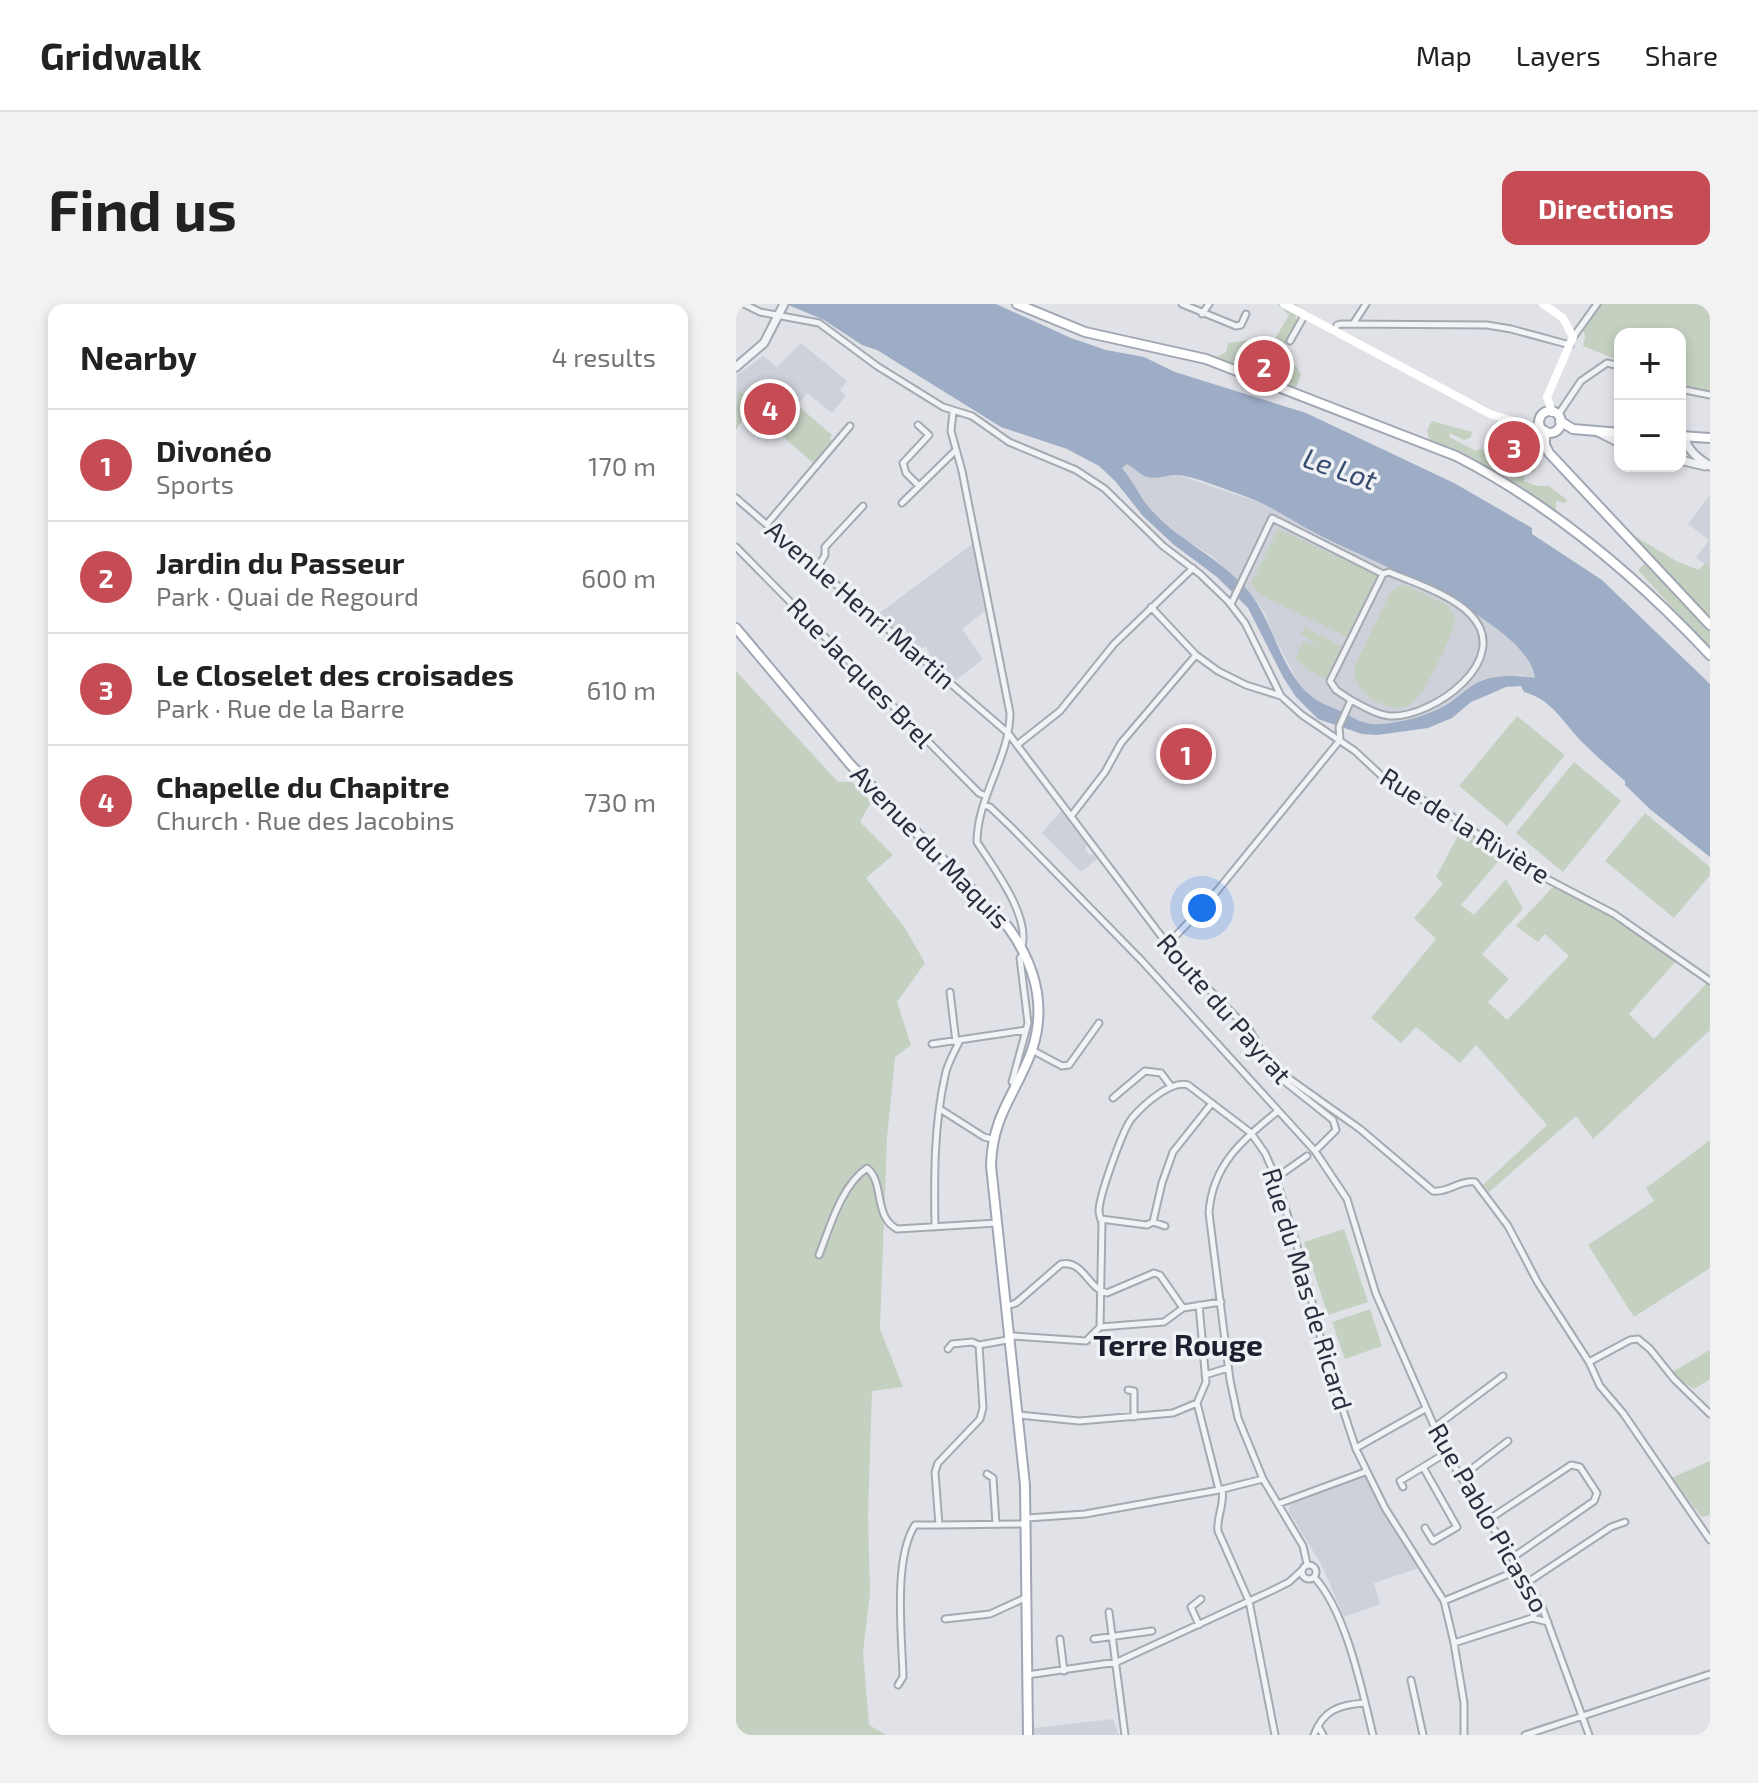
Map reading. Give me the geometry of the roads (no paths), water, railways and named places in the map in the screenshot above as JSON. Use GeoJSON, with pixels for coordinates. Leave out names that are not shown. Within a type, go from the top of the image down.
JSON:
{"type":"FeatureCollection","features":[{"type":"Feature","properties":{"kind":"main road"},"geometry":{"type":"LineString","coordinates":[[1017,304],[1085,332],[1206,359],[1456,456],[1503,480],[1539,504],[1637,582],[1710,655]]}},
{"type":"Feature","properties":{"kind":"main road"},"geometry":{"type":"LineString","coordinates":[[1284,304],[1490,414],[1547,431],[1614,433]]}},
{"type":"Feature","properties":{"kind":"main road"},"geometry":{"type":"LineString","coordinates":[[1543,304],[1563,318],[1572,341],[1547,397],[1567,427],[1582,431]]}},
{"type":"Feature","properties":{"kind":"main road"},"geometry":{"type":"LineString","coordinates":[[1547,431],[1539,422],[1541,416],[1557,416]]}},
{"type":"Feature","properties":{"kind":"main road"},"geometry":{"type":"LineString","coordinates":[[1557,416],[1547,431],[1545,445],[1549,453],[1710,625]]}},
{"type":"Feature","properties":{"kind":"main road"},"geometry":{"type":"LineString","coordinates":[[1686,436],[1710,438]]}},
{"type":"Feature","properties":{"kind":"main road","name":"Avenue du Maquis"},"geometry":{"type":"LineString","coordinates":[[736,628],[850,764],[988,905],[1023,949],[1032,967],[1038,999],[1037,1029],[1032,1050],[999,1115],[992,1139]]}},
{"type":"Feature","properties":{"kind":"main road"},"geometry":{"type":"LineString","coordinates":[[992,1139],[991,1166],[1019,1415],[1027,1521],[1028,1735]]}},
{"type":"Feature","properties":{"kind":"street"},"geometry":{"type":"LineString","coordinates":[[744,304],[760,312],[819,323],[859,355],[953,412],[972,416],[1009,442],[1076,470],[1105,489],[1163,546],[1232,602],[1281,696]]}},
{"type":"Feature","properties":{"kind":"street"},"geometry":{"type":"LineString","coordinates":[[736,367],[759,348],[784,304]]}},
{"type":"Feature","properties":{"kind":"street"},"geometry":{"type":"LineString","coordinates":[[1182,304],[1237,327],[1246,314]]}},
{"type":"Feature","properties":{"kind":"street"},"geometry":{"type":"LineString","coordinates":[[1202,314],[1209,304]]}},
{"type":"Feature","properties":{"kind":"street"},"geometry":{"type":"LineString","coordinates":[[1353,324],[1366,304]]}},
{"type":"Feature","properties":{"kind":"street"},"geometry":{"type":"LineString","coordinates":[[1335,331],[1339,324],[1487,325],[1572,341],[1597,304]]}},
{"type":"Feature","properties":{"kind":"street"},"geometry":{"type":"LineString","coordinates":[[1290,341],[1304,316]]}},
{"type":"Feature","properties":{"kind":"street"},"geometry":{"type":"LineString","coordinates":[[1557,416],[1581,381],[1602,365],[1614,364]]}},
{"type":"Feature","properties":{"kind":"street"},"geometry":{"type":"LineString","coordinates":[[1686,390],[1710,395]]}},
{"type":"Feature","properties":{"kind":"street"},"geometry":{"type":"LineString","coordinates":[[953,412],[951,431],[962,471],[1010,713],[1008,733],[986,796],[977,842],[1004,883],[1016,908],[1023,935],[1020,958],[1027,1012],[1026,1030],[1012,1082],[1015,1084]]}},
{"type":"Feature","properties":{"kind":"street"},"geometry":{"type":"LineString","coordinates":[[918,425],[929,435],[903,463],[906,473],[919,486]]}},
{"type":"Feature","properties":{"kind":"street"},"geometry":{"type":"LineString","coordinates":[[767,524],[850,426]]}},
{"type":"Feature","properties":{"kind":"street"},"geometry":{"type":"LineString","coordinates":[[1598,432],[1614,440]]}},
{"type":"Feature","properties":{"kind":"street"},"geometry":{"type":"LineString","coordinates":[[1686,444],[1710,467]]}},
{"type":"Feature","properties":{"kind":"street"},"geometry":{"type":"LineString","coordinates":[[902,503],[956,450]]}},
{"type":"Feature","properties":{"kind":"street"},"geometry":{"type":"LineString","coordinates":[[1689,462],[1694,454]]}},
{"type":"Feature","properties":{"kind":"street"},"geometry":{"type":"LineString","coordinates":[[1686,461],[1710,467]]}},
{"type":"Feature","properties":{"kind":"street","name":"Avenue Henri Martin"},"geometry":{"type":"LineString","coordinates":[[736,498],[1008,733]]}},
{"type":"Feature","properties":{"kind":"street"},"geometry":{"type":"LineString","coordinates":[[818,567],[825,555],[825,547],[863,506]]}},
{"type":"Feature","properties":{"kind":"street"},"geometry":{"type":"LineString","coordinates":[[1232,602],[1272,518],[1383,574],[1389,572],[1426,587],[1471,615],[1478,626],[1484,648],[1480,660],[1468,679],[1456,689],[1410,713],[1389,716],[1351,700],[1336,690],[1330,681],[1383,574]]}},
{"type":"Feature","properties":{"kind":"street","name":"Rue Jacques Brel"},"geometry":{"type":"LineString","coordinates":[[736,547],[919,735],[979,793],[986,796]]}},
{"type":"Feature","properties":{"kind":"street"},"geometry":{"type":"LineString","coordinates":[[1017,745],[1060,711],[1114,644],[1193,568]]}},
{"type":"Feature","properties":{"kind":"street","name":"Rue de la Rivière"},"geometry":{"type":"LineString","coordinates":[[1151,607],[1196,655],[1246,685],[1281,696],[1302,715],[1340,740],[1386,780],[1450,815],[1526,868],[1614,914],[1710,981]]}},
{"type":"Feature","properties":{"kind":"street"},"geometry":{"type":"LineString","coordinates":[[1072,815],[1105,772],[1121,743],[1196,655]]}},
{"type":"Feature","properties":{"kind":"street"},"geometry":{"type":"LineString","coordinates":[[1167,945],[1208,902],[1340,740],[1339,727],[1351,700]]}},
{"type":"Feature","properties":{"kind":"street","name":"Route du Payrat"},"geometry":{"type":"LineString","coordinates":[[1008,733],[1167,945],[1250,1031],[1279,1077],[1333,1120],[1334,1134],[1318,1149]]}},
{"type":"Feature","properties":{"kind":"street"},"geometry":{"type":"LineString","coordinates":[[984,805],[1011,827],[1142,961],[1278,1111],[1318,1149],[1347,1199],[1367,1271],[1425,1409],[1356,1449]]}},
{"type":"Feature","properties":{"kind":"street"},"geometry":{"type":"LineString","coordinates":[[935,1227],[934,1174],[940,1109],[945,1073],[958,1042],[950,992]]}},
{"type":"Feature","properties":{"kind":"street"},"geometry":{"type":"LineString","coordinates":[[1032,1050],[1062,1066],[1069,1065],[1099,1023]]}},
{"type":"Feature","properties":{"kind":"street"},"geometry":{"type":"LineString","coordinates":[[932,1044],[1026,1030]]}},
{"type":"Feature","properties":{"kind":"street"},"geometry":{"type":"LineString","coordinates":[[1274,1069],[1360,1129],[1433,1191],[1442,1191],[1465,1180],[1475,1182],[1508,1226],[1544,1293],[1589,1362],[1600,1386],[1623,1413],[1710,1540]]}},
{"type":"Feature","properties":{"kind":"street"},"geometry":{"type":"LineString","coordinates":[[1113,1098],[1145,1071],[1161,1073],[1170,1085]]}},
{"type":"Feature","properties":{"kind":"street"},"geometry":{"type":"LineString","coordinates":[[1100,1327],[1101,1219],[1098,1212],[1111,1168],[1131,1119],[1170,1085],[1179,1082],[1188,1085],[1251,1133]]}},
{"type":"Feature","properties":{"kind":"street"},"geometry":{"type":"LineString","coordinates":[[1153,1222],[1173,1152],[1212,1103]]}},
{"type":"Feature","properties":{"kind":"street"},"geometry":{"type":"LineString","coordinates":[[940,1109],[992,1139]]}},
{"type":"Feature","properties":{"kind":"street"},"geometry":{"type":"LineString","coordinates":[[1278,1111],[1227,1157],[1216,1176],[1209,1213],[1228,1368],[1238,1418],[1263,1479],[1303,1546],[1307,1564]]}},
{"type":"Feature","properties":{"kind":"street","name":"Rue du Mas de Ricard"},"geometry":{"type":"LineString","coordinates":[[1251,1133],[1265,1153],[1276,1178],[1305,1272],[1327,1362],[1365,1472],[1444,1601],[1464,1703],[1464,1735]]}},
{"type":"Feature","properties":{"kind":"street"},"geometry":{"type":"LineString","coordinates":[[1276,1178],[1307,1156]]}},
{"type":"Feature","properties":{"kind":"street"},"geometry":{"type":"LineString","coordinates":[[819,1255],[843,1198],[867,1168],[875,1179],[881,1206],[891,1225],[897,1229],[998,1223]]}},
{"type":"Feature","properties":{"kind":"street"},"geometry":{"type":"LineString","coordinates":[[1101,1219],[1147,1225],[1153,1222],[1165,1226]]}},
{"type":"Feature","properties":{"kind":"street"},"geometry":{"type":"LineString","coordinates":[[1007,1306],[1016,1303],[1061,1264],[1069,1262],[1078,1266],[1101,1292],[1107,1293],[1154,1273],[1160,1275],[1183,1308]]}},
{"type":"Feature","properties":{"kind":"street"},"geometry":{"type":"LineString","coordinates":[[948,1349],[952,1344],[972,1342],[979,1345],[1014,1336],[1086,1341],[1100,1327],[1164,1322],[1183,1308],[1221,1302]]}},
{"type":"Feature","properties":{"kind":"street"},"geometry":{"type":"LineString","coordinates":[[1199,1305],[1206,1382],[1197,1403],[1220,1490],[1222,1510],[1218,1531],[1249,1601],[1275,1735]]}},
{"type":"Feature","properties":{"kind":"street"},"geometry":{"type":"LineString","coordinates":[[1589,1362],[1630,1340],[1638,1339],[1710,1414]]}},
{"type":"Feature","properties":{"kind":"street"},"geometry":{"type":"LineString","coordinates":[[939,1525],[935,1472],[938,1463],[980,1419],[983,1408],[979,1345]]}},
{"type":"Feature","properties":{"kind":"street"},"geometry":{"type":"LineString","coordinates":[[1205,1375],[1228,1368]]}},
{"type":"Feature","properties":{"kind":"street"},"geometry":{"type":"LineString","coordinates":[[1435,1427],[1503,1376]]}},
{"type":"Feature","properties":{"kind":"street"},"geometry":{"type":"LineString","coordinates":[[1128,1390],[1134,1391],[1134,1417]]}},
{"type":"Feature","properties":{"kind":"street"},"geometry":{"type":"LineString","coordinates":[[1019,1415],[1079,1421],[1173,1413],[1197,1403]]}},
{"type":"Feature","properties":{"kind":"street","name":"Rue Pablo Picasso"},"geometry":{"type":"LineString","coordinates":[[1425,1409],[1446,1453],[1541,1604],[1589,1735]]}},
{"type":"Feature","properties":{"kind":"street"},"geometry":{"type":"LineString","coordinates":[[1461,1477],[1508,1441]]}},
{"type":"Feature","properties":{"kind":"street"},"geometry":{"type":"LineString","coordinates":[[1403,1487],[1400,1481],[1446,1453]]}},
{"type":"Feature","properties":{"kind":"street"},"geometry":{"type":"LineString","coordinates":[[1488,1520],[1571,1465],[1580,1467],[1597,1493],[1594,1501],[1514,1560],[1509,1574]]}},
{"type":"Feature","properties":{"kind":"street"},"geometry":{"type":"LineString","coordinates":[[1423,1467],[1457,1527],[1433,1541],[1425,1528]]}},
{"type":"Feature","properties":{"kind":"street"},"geometry":{"type":"LineString","coordinates":[[1278,1504],[1365,1472]]}},
{"type":"Feature","properties":{"kind":"street"},"geometry":{"type":"LineString","coordinates":[[987,1474],[993,1478],[996,1524]]}},
{"type":"Feature","properties":{"kind":"street"},"geometry":{"type":"LineString","coordinates":[[898,1685],[903,1677],[901,1592],[905,1549],[915,1525],[996,1524],[1085,1514],[1220,1490],[1263,1479]]}},
{"type":"Feature","properties":{"kind":"street"},"geometry":{"type":"LineString","coordinates":[[1528,1582],[1611,1527],[1625,1522]]}},
{"type":"Feature","properties":{"kind":"street"},"geometry":{"type":"LineString","coordinates":[[1289,1582],[1307,1564]]}},
{"type":"Feature","properties":{"kind":"street"},"geometry":{"type":"LineString","coordinates":[[1307,1564],[1315,1567],[1314,1577],[1327,1592],[1339,1620],[1355,1663],[1373,1735]]}},
{"type":"Feature","properties":{"kind":"street"},"geometry":{"type":"LineString","coordinates":[[1301,1571],[1305,1578]]}},
{"type":"Feature","properties":{"kind":"street"},"geometry":{"type":"LineString","coordinates":[[1444,1601],[1509,1574],[1522,1573]]}},
{"type":"Feature","properties":{"kind":"street"},"geometry":{"type":"LineString","coordinates":[[1027,1675],[1117,1662],[1289,1582],[1314,1577]]}},
{"type":"Feature","properties":{"kind":"street"},"geometry":{"type":"LineString","coordinates":[[945,1619],[990,1614],[1027,1597]]}},
{"type":"Feature","properties":{"kind":"street"},"geometry":{"type":"LineString","coordinates":[[1199,1625],[1191,1607],[1201,1599]]}},
{"type":"Feature","properties":{"kind":"street"},"geometry":{"type":"LineString","coordinates":[[1532,1618],[1541,1604]]}},
{"type":"Feature","properties":{"kind":"street"},"geometry":{"type":"LineString","coordinates":[[1109,1612],[1125,1735]]}},
{"type":"Feature","properties":{"kind":"street"},"geometry":{"type":"LineString","coordinates":[[1454,1643],[1532,1618],[1548,1622]]}},
{"type":"Feature","properties":{"kind":"street"},"geometry":{"type":"LineString","coordinates":[[1094,1639],[1152,1631]]}},
{"type":"Feature","properties":{"kind":"street"},"geometry":{"type":"LineString","coordinates":[[1060,1639],[1064,1671]]}},
{"type":"Feature","properties":{"kind":"street"},"geometry":{"type":"LineString","coordinates":[[1525,1735],[1710,1674]]}},
{"type":"Feature","properties":{"kind":"street"},"geometry":{"type":"LineString","coordinates":[[1411,1680],[1423,1735]]}},
{"type":"Feature","properties":{"kind":"street"},"geometry":{"type":"LineString","coordinates":[[1314,1735],[1326,1713],[1364,1703]]}},
{"type":"Feature","properties":{"kind":"street"},"geometry":{"type":"LineString","coordinates":[[1318,1726],[1323,1735]]}},
{"type":"Feature","properties":{"kind":"water","name":"Le Lot"},"geometry":{"type":"Polygon","coordinates":[[[786,304],[996,304],[1071,338],[1106,350],[1144,357],[1175,372],[1306,413],[1454,483],[1532,528],[1532,534],[1602,580],[1710,684],[1710,857],[1651,810],[1549,706],[1524,692],[1521,686],[1506,687],[1471,702],[1452,718],[1428,728],[1362,734],[1318,719],[1296,697],[1283,677],[1248,608],[1217,577],[1173,544],[1143,516],[1099,466],[1067,449],[1001,427],[824,320],[786,304]],[[1127,464],[1122,468],[1154,513],[1222,566],[1254,598],[1290,671],[1299,684],[1321,703],[1366,723],[1390,723],[1438,709],[1487,679],[1508,676],[1535,678],[1526,656],[1505,635],[1441,594],[1256,501],[1184,476],[1147,477],[1127,464]]]}},
{"type":"Feature","properties":{"kind":"place","name":"Jardin du Passeur"},"geometry":{"type":"Point","coordinates":[1264,366]}},
{"type":"Feature","properties":{"kind":"place","name":"Chapelle du Chapitre"},"geometry":{"type":"Point","coordinates":[770,409]}},
{"type":"Feature","properties":{"kind":"place","name":"Le Closelet des croisades"},"geometry":{"type":"Point","coordinates":[1514,447]}},
{"type":"Feature","properties":{"kind":"place","name":"Divonéo"},"geometry":{"type":"Point","coordinates":[1186,754]}},
{"type":"Feature","properties":{"kind":"district","name":"Terre Rouge"},"geometry":{"type":"Point","coordinates":[1178,1346]}}]}
